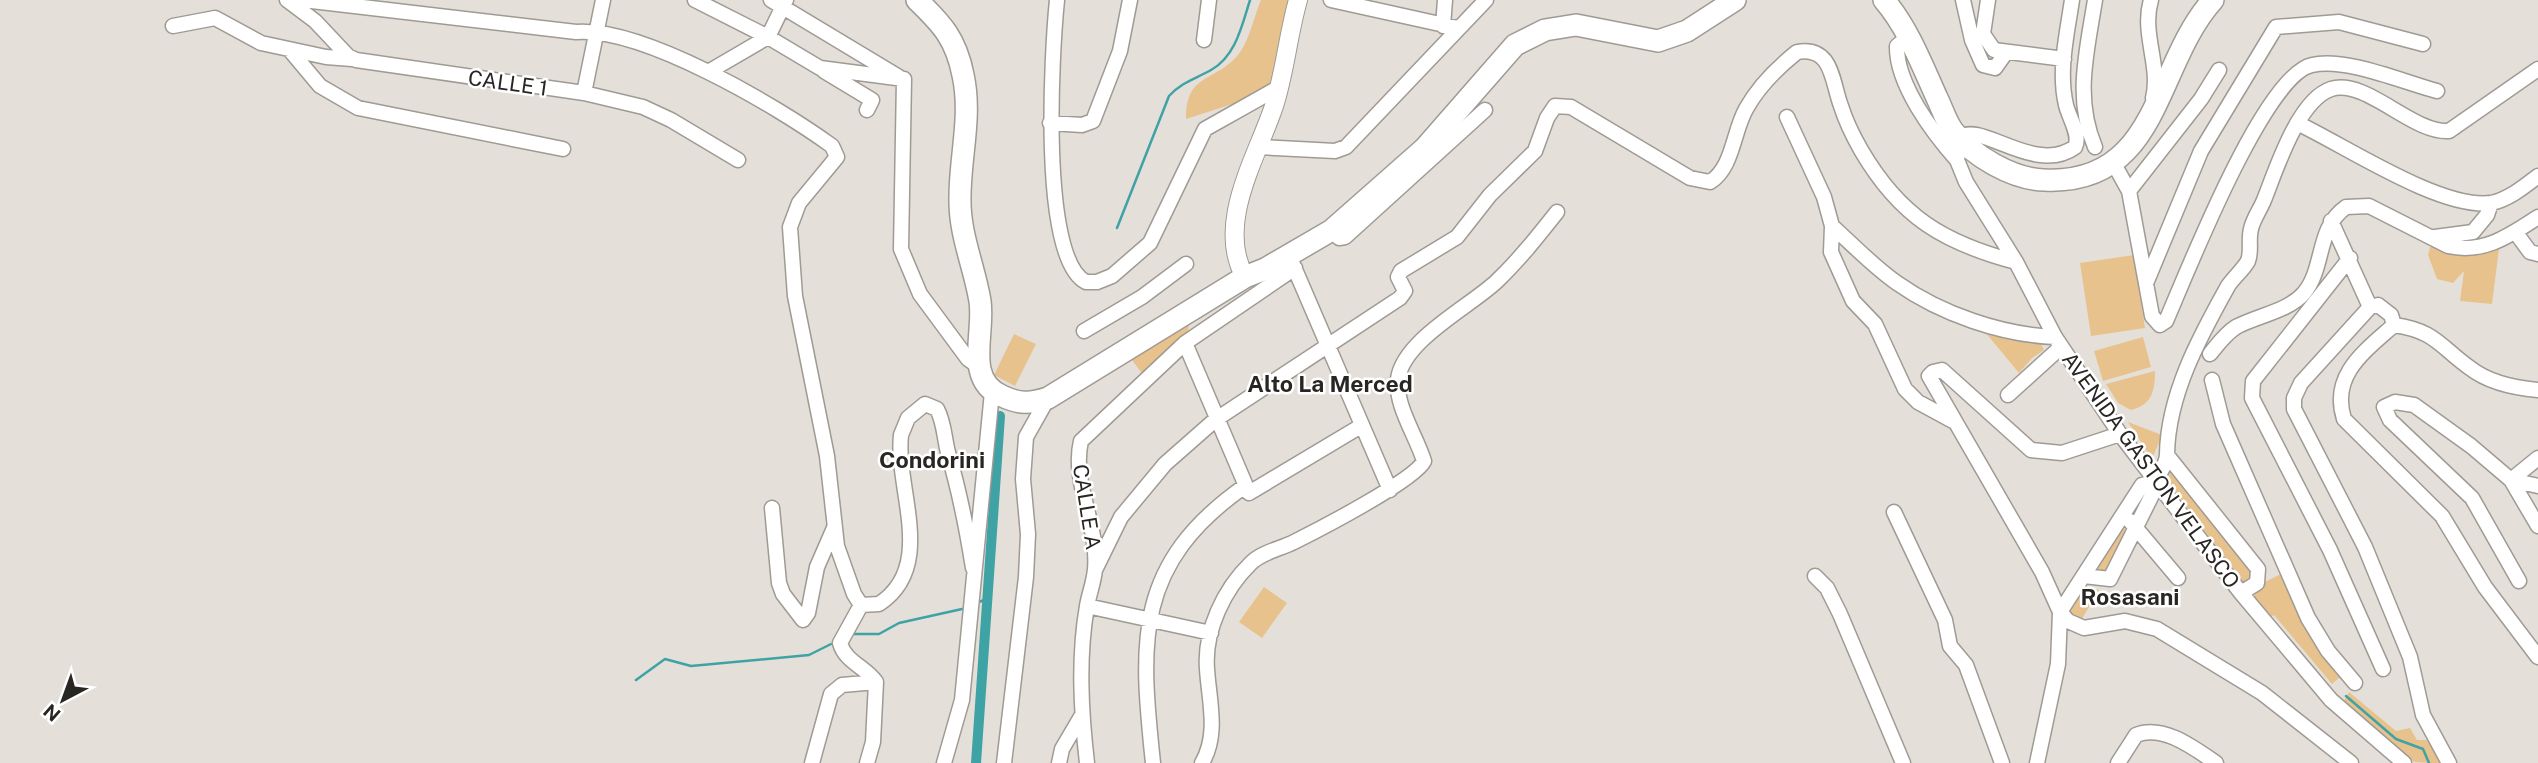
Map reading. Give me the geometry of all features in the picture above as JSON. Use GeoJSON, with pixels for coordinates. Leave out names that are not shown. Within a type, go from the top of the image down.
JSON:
{"type":"FeatureCollection","features":[{"type":"Feature","properties":{"kind":"highway"},"geometry":{"type":"LineString","coordinates":[[917,1],[942,22],[953,42],[964,77],[966,141],[960,205],[969,262],[980,299],[982,323],[978,366],[985,383],[1002,397],[1033,404],[1048,398],[1245,277],[1292,262],[1425,148],[1515,45],[1545,30],[1576,25],[1658,41],[1687,31],[1735,0]]}},
{"type":"Feature","properties":{"kind":"highway"},"geometry":{"type":"LineString","coordinates":[[1884,0],[1908,37],[1951,130],[2003,169],[2031,180],[2078,177],[2114,163],[2133,145],[2157,106],[2182,46],[2213,0]]}},
{"type":"Feature","properties":{"kind":"main road"},"geometry":{"type":"LineString","coordinates":[[1245,277],[1238,264],[1234,228],[1278,88],[1298,0]]}},
{"type":"Feature","properties":{"kind":"street"},"geometry":{"type":"LineString","coordinates":[[287,0],[315,22],[352,59]]}},
{"type":"Feature","properties":{"kind":"street"},"geometry":{"type":"LineString","coordinates":[[303,0],[576,32],[595,31],[652,48],[708,72],[836,151],[833,162],[799,203],[790,227],[795,296],[827,456],[834,527],[841,558],[861,605]]}},
{"type":"Feature","properties":{"kind":"street"},"geometry":{"type":"LineString","coordinates":[[584,93],[603,0]]}},
{"type":"Feature","properties":{"kind":"street"},"geometry":{"type":"LineString","coordinates":[[695,0],[768,37],[872,100],[867,110]]}},
{"type":"Feature","properties":{"kind":"street"},"geometry":{"type":"LineString","coordinates":[[1057,0],[1050,123],[1061,240],[1067,261],[1081,279],[1097,282],[1112,276],[1150,243],[1205,129],[1278,88]]}},
{"type":"Feature","properties":{"kind":"street"},"geometry":{"type":"LineString","coordinates":[[1050,123],[1082,125],[1093,121],[1120,51],[1130,0]]}},
{"type":"Feature","properties":{"kind":"street"},"geometry":{"type":"LineString","coordinates":[[1204,40],[1209,0]]}},
{"type":"Feature","properties":{"kind":"street"},"geometry":{"type":"LineString","coordinates":[[1331,0],[1458,28]]}},
{"type":"Feature","properties":{"kind":"street"},"geometry":{"type":"LineString","coordinates":[[1443,26],[1445,0]]}},
{"type":"Feature","properties":{"kind":"street"},"geometry":{"type":"LineString","coordinates":[[1258,147],[1335,151],[1346,146],[1486,0]]}},
{"type":"Feature","properties":{"kind":"street"},"geometry":{"type":"LineString","coordinates":[[1963,0],[1972,40],[1983,65],[1995,68],[2006,54]]}},
{"type":"Feature","properties":{"kind":"street"},"geometry":{"type":"LineString","coordinates":[[1988,0],[1983,34],[1994,50],[2006,54],[2064,59]]}},
{"type":"Feature","properties":{"kind":"street"},"geometry":{"type":"LineString","coordinates":[[1957,160],[1960,138],[1974,132],[2029,153],[2060,155],[2069,152],[2078,143],[2069,116],[2062,78],[2072,0]]}},
{"type":"Feature","properties":{"kind":"street"},"geometry":{"type":"LineString","coordinates":[[2095,0],[2082,78],[2084,115],[2095,147]]}},
{"type":"Feature","properties":{"kind":"street"},"geometry":{"type":"LineString","coordinates":[[2151,0],[2147,22],[2157,85],[2151,104],[2157,106]]}},
{"type":"Feature","properties":{"kind":"street"},"geometry":{"type":"LineString","coordinates":[[708,72],[768,37],[780,2],[904,79]]}},
{"type":"Feature","properties":{"kind":"street","name":"CALLE 1"},"geometry":{"type":"LineString","coordinates":[[173,26],[215,18],[261,43],[326,57],[584,93],[643,107],[738,160]]}},
{"type":"Feature","properties":{"kind":"street"},"geometry":{"type":"LineString","coordinates":[[2147,281],[2201,151],[2276,27],[2339,22],[2423,44]]}},
{"type":"Feature","properties":{"kind":"street","name":"AVENIDA GASTON VELASCO"},"geometry":{"type":"LineString","coordinates":[[1908,37],[1897,46],[1896,55],[1925,119],[1957,160],[1966,182],[2016,262],[2058,342],[2120,434],[2241,593],[2331,700],[2404,763]]}},
{"type":"Feature","properties":{"kind":"street"},"geometry":{"type":"LineString","coordinates":[[289,49],[320,86],[358,108],[563,149]]}},
{"type":"Feature","properties":{"kind":"street"},"geometry":{"type":"LineString","coordinates":[[1096,570],[1110,535],[1149,480],[1215,420],[1329,343],[1369,321],[1400,298],[1405,291],[1398,277],[1401,271],[1457,237],[1490,195],[1535,151],[1547,118],[1555,106],[1572,107],[1690,178],[1710,181],[1720,176],[1744,112],[1754,96],[1786,61],[1805,51],[1823,57],[1830,64],[1849,128],[1873,170],[1890,192],[1941,236],[1965,247],[2016,262]]}},
{"type":"Feature","properties":{"kind":"street"},"geometry":{"type":"LineString","coordinates":[[2114,163],[2129,191],[2153,320],[2160,326],[2166,321],[2235,167],[2263,116],[2295,73],[2311,65],[2324,63],[2360,69],[2437,91]]}},
{"type":"Feature","properties":{"kind":"street"},"geometry":{"type":"LineString","coordinates":[[820,68],[904,79]]}},
{"type":"Feature","properties":{"kind":"street"},"geometry":{"type":"LineString","coordinates":[[2241,593],[2260,579],[2258,569],[2167,455],[2165,440],[2185,373],[2200,335],[2232,279],[2249,260],[2251,226],[2297,123],[2321,93],[2335,88],[2356,90],[2434,130],[2449,131],[2538,69]]}},
{"type":"Feature","properties":{"kind":"street"},"geometry":{"type":"LineString","coordinates":[[2129,191],[2201,99],[2219,70]]}},
{"type":"Feature","properties":{"kind":"street"},"geometry":{"type":"LineString","coordinates":[[904,79],[901,249],[920,294],[968,359],[978,366]]}},
{"type":"Feature","properties":{"kind":"street"},"geometry":{"type":"LineString","coordinates":[[2069,116],[2083,100]]}},
{"type":"Feature","properties":{"kind":"street"},"geometry":{"type":"LineString","coordinates":[[1332,230],[1339,238],[1345,237],[1485,110]]}},
{"type":"Feature","properties":{"kind":"street"},"geometry":{"type":"LineString","coordinates":[[1787,117],[1816,175],[1832,226],[1830,245],[1853,301],[1875,324],[1905,389],[1918,402],[1954,421]]}},
{"type":"Feature","properties":{"kind":"street"},"geometry":{"type":"LineString","coordinates":[[2297,123],[2447,198],[2491,203],[2509,197],[2538,176]]}},
{"type":"Feature","properties":{"kind":"street"},"geometry":{"type":"LineString","coordinates":[[2435,237],[2473,232],[2487,215],[2491,203]]}},
{"type":"Feature","properties":{"kind":"street"},"geometry":{"type":"LineString","coordinates":[[2210,354],[2226,334],[2288,304],[2306,292],[2331,220],[2346,207],[2369,206],[2435,237],[2448,246],[2479,249],[2515,233],[2538,216]]}},
{"type":"Feature","properties":{"kind":"street"},"geometry":{"type":"LineString","coordinates":[[1202,763],[1212,737],[1206,665],[1211,633],[1230,588],[1257,558],[1296,541],[1390,490],[1418,470],[1424,461],[1399,391],[1398,377],[1405,362],[1434,330],[1498,280],[1557,212]]}},
{"type":"Feature","properties":{"kind":"street"},"geometry":{"type":"LineString","coordinates":[[2331,220],[2370,307]]}},
{"type":"Feature","properties":{"kind":"street"},"geometry":{"type":"LineString","coordinates":[[1832,226],[1897,283],[1934,305],[1986,324],[2058,342],[2008,395]]}},
{"type":"Feature","properties":{"kind":"street"},"geometry":{"type":"LineString","coordinates":[[2515,233],[2529,252],[2538,254]]}},
{"type":"Feature","properties":{"kind":"street"},"geometry":{"type":"LineString","coordinates":[[2350,258],[2253,381],[2252,398],[2330,550],[2384,669]]}},
{"type":"Feature","properties":{"kind":"street"},"geometry":{"type":"LineString","coordinates":[[1292,262],[1390,490]]}},
{"type":"Feature","properties":{"kind":"street","name":"CALLE A"},"geometry":{"type":"LineString","coordinates":[[1087,763],[1080,681],[1087,606],[1096,570],[1095,540],[1079,467],[1082,441],[1185,343],[1292,262]]}},
{"type":"Feature","properties":{"kind":"street"},"geometry":{"type":"LineString","coordinates":[[1084,331],[1142,297],[1186,264]]}},
{"type":"Feature","properties":{"kind":"street"},"geometry":{"type":"LineString","coordinates":[[2394,325],[2386,310],[2378,305],[2370,307],[2301,383],[2294,398],[2294,408],[2365,547],[2410,657],[2423,715],[2449,763]]}},
{"type":"Feature","properties":{"kind":"street"},"geometry":{"type":"LineString","coordinates":[[2538,390],[2521,389],[2484,376],[2471,369],[2438,339],[2410,327],[2394,325],[2364,352],[2346,375],[2339,404],[2344,419],[2442,516],[2485,587],[2538,657]]}},
{"type":"Feature","properties":{"kind":"street"},"geometry":{"type":"LineString","coordinates":[[1185,343],[1215,420],[1249,493],[1362,426]]}},
{"type":"Feature","properties":{"kind":"street"},"geometry":{"type":"LineString","coordinates":[[2037,763],[2058,664],[2060,612],[2042,572],[1929,376],[1942,370],[2031,450],[2062,453],[2120,434]]}},
{"type":"Feature","properties":{"kind":"street"},"geometry":{"type":"LineString","coordinates":[[2212,380],[2223,424],[2308,618],[2328,651],[2356,683]]}},
{"type":"Feature","properties":{"kind":"street"},"geometry":{"type":"LineString","coordinates":[[944,763],[962,700],[973,568],[1002,397]]}},
{"type":"Feature","properties":{"kind":"street"},"geometry":{"type":"LineString","coordinates":[[1004,763],[1026,577],[1024,450],[1026,437],[1048,398]]}},
{"type":"Feature","properties":{"kind":"street"},"geometry":{"type":"LineString","coordinates":[[2519,582],[2472,498],[2389,421],[2384,407],[2395,402],[2414,405],[2471,446],[2511,480],[2538,526]]}},
{"type":"Feature","properties":{"kind":"street"},"geometry":{"type":"LineString","coordinates":[[861,605],[870,606],[884,601],[899,585],[906,571],[910,522],[901,457],[901,435],[908,418],[925,404],[937,409],[941,417],[962,501],[973,568]]}},
{"type":"Feature","properties":{"kind":"street"},"geometry":{"type":"LineString","coordinates":[[2084,576],[2110,579],[2153,493],[2155,480],[2167,455]]}},
{"type":"Feature","properties":{"kind":"street"},"geometry":{"type":"LineString","coordinates":[[2511,480],[2538,458]]}},
{"type":"Feature","properties":{"kind":"street"},"geometry":{"type":"LineString","coordinates":[[2060,612],[2143,485],[2155,480]]}},
{"type":"Feature","properties":{"kind":"street"},"geometry":{"type":"LineString","coordinates":[[2511,480],[2538,486]]}},
{"type":"Feature","properties":{"kind":"street"},"geometry":{"type":"LineString","coordinates":[[1153,763],[1145,679],[1148,618],[1158,586],[1169,565],[1204,521],[1245,486]]}},
{"type":"Feature","properties":{"kind":"street"},"geometry":{"type":"LineString","coordinates":[[772,508],[779,583],[783,594],[803,620],[808,612],[817,567],[834,527]]}},
{"type":"Feature","properties":{"kind":"street"},"geometry":{"type":"LineString","coordinates":[[1894,512],[1945,620],[1950,646],[1966,666],[2003,763]]}},
{"type":"Feature","properties":{"kind":"street"},"geometry":{"type":"LineString","coordinates":[[2124,515],[2178,578]]}},
{"type":"Feature","properties":{"kind":"street"},"geometry":{"type":"LineString","coordinates":[[1815,576],[1826,588],[1840,614],[1903,763]]}},
{"type":"Feature","properties":{"kind":"street"},"geometry":{"type":"LineString","coordinates":[[861,605],[840,643],[845,655],[876,682],[873,742],[867,763]]}},
{"type":"Feature","properties":{"kind":"street"},"geometry":{"type":"LineString","coordinates":[[1087,606],[1211,633]]}},
{"type":"Feature","properties":{"kind":"street"},"geometry":{"type":"LineString","coordinates":[[2060,612],[2084,628],[2125,621],[2157,629],[2262,693],[2351,763]]}},
{"type":"Feature","properties":{"kind":"street"},"geometry":{"type":"LineString","coordinates":[[812,763],[831,694],[842,685],[876,682]]}},
{"type":"Feature","properties":{"kind":"street"},"geometry":{"type":"LineString","coordinates":[[1059,763],[1062,750],[1082,715]]}},
{"type":"Feature","properties":{"kind":"street"},"geometry":{"type":"LineString","coordinates":[[2118,763],[2136,735],[2152,732],[2182,743],[2216,763]]}},
{"type":"Feature","properties":{"kind":"shaded area"},"geometry":{"type":"Polygon","coordinates":[[[1261,0],[1294,0],[1272,84],[1239,102],[1186,119],[1187,104],[1196,86],[1228,65],[1241,51],[1261,0]]]}},
{"type":"Feature","properties":{"kind":"shaded area"},"geometry":{"type":"Polygon","coordinates":[[[2437,245],[2499,249],[2492,304],[2460,301],[2464,271],[2453,283],[2437,279],[2428,255],[2430,247],[2437,245]]]}},
{"type":"Feature","properties":{"kind":"shaded area"},"geometry":{"type":"Polygon","coordinates":[[[2134,255],[2145,328],[2091,336],[2080,263],[2134,255]]]}},
{"type":"Feature","properties":{"kind":"shaded area"},"geometry":{"type":"Polygon","coordinates":[[[1189,325],[1187,337],[1143,375],[1132,360],[1189,325]]]}},
{"type":"Feature","properties":{"kind":"shaded area"},"geometry":{"type":"Polygon","coordinates":[[[1986,328],[2040,342],[2044,350],[2032,358],[2019,373],[1985,332],[1986,328]]]}},
{"type":"Feature","properties":{"kind":"shaded area"},"geometry":{"type":"Polygon","coordinates":[[[1014,334],[1036,344],[1015,386],[994,375],[1014,334]]]}},
{"type":"Feature","properties":{"kind":"shaded area"},"geometry":{"type":"Polygon","coordinates":[[[2143,337],[2151,367],[2103,381],[2094,351],[2143,337]]]}},
{"type":"Feature","properties":{"kind":"shaded area"},"geometry":{"type":"Polygon","coordinates":[[[2155,371],[2154,385],[2148,401],[2131,410],[2118,403],[2106,384],[2155,371]]]}},
{"type":"Feature","properties":{"kind":"shaded area"},"geometry":{"type":"Polygon","coordinates":[[[2128,422],[2162,435],[2152,459],[2128,422]]]}},
{"type":"Feature","properties":{"kind":"shaded area"},"geometry":{"type":"Polygon","coordinates":[[[2176,472],[2256,576],[2244,583],[2168,482],[2169,474],[2176,472]]]}},
{"type":"Feature","properties":{"kind":"shaded area"},"geometry":{"type":"Polygon","coordinates":[[[2124,528],[2126,534],[2109,571],[2095,569],[2124,528]]]}},
{"type":"Feature","properties":{"kind":"shaded area"},"geometry":{"type":"Polygon","coordinates":[[[2283,573],[2315,644],[2340,677],[2332,684],[2274,615],[2267,619],[2251,597],[2257,593],[2257,586],[2283,573]]]}},
{"type":"Feature","properties":{"kind":"shaded area"},"geometry":{"type":"Polygon","coordinates":[[[2082,586],[2099,590],[2080,622],[2066,612],[2082,586]]]}},
{"type":"Feature","properties":{"kind":"shaded area"},"geometry":{"type":"Polygon","coordinates":[[[1264,587],[1287,603],[1262,638],[1239,622],[1264,587]]]}},
{"type":"Feature","properties":{"kind":"shaded area"},"geometry":{"type":"Polygon","coordinates":[[[2349,692],[2396,731],[2410,728],[2417,740],[2438,740],[2447,763],[2415,762],[2395,750],[2351,710],[2344,701],[2349,692]]]}},
{"type":"Feature","properties":{"kind":"waterway"},"geometry":{"type":"LineString","coordinates":[[1117,228],[1169,96],[1227,57],[1237,39],[1250,0]]}},
{"type":"Feature","properties":{"kind":"waterway"},"geometry":{"type":"LineString","coordinates":[[976,763],[1000,416]]}},
{"type":"Feature","properties":{"kind":"waterway"},"geometry":{"type":"LineString","coordinates":[[979,602],[989,598]]}},
{"type":"Feature","properties":{"kind":"waterway"},"geometry":{"type":"LineString","coordinates":[[850,634],[879,634],[899,623],[962,609]]}},
{"type":"Feature","properties":{"kind":"waterway"},"geometry":{"type":"LineString","coordinates":[[636,680],[665,659],[691,666],[809,655],[831,644]]}},
{"type":"Feature","properties":{"kind":"waterway"},"geometry":{"type":"LineString","coordinates":[[2346,696],[2396,739],[2423,749],[2429,763]]}},
{"type":"Feature","properties":{"kind":"district","name":"Alto La Merced"},"geometry":{"type":"Point","coordinates":[1330,383]}},
{"type":"Feature","properties":{"kind":"district","name":"Condorini"},"geometry":{"type":"Point","coordinates":[932,459]}},
{"type":"Feature","properties":{"kind":"district","name":"Rosasani"},"geometry":{"type":"Point","coordinates":[2130,596]}}]}
